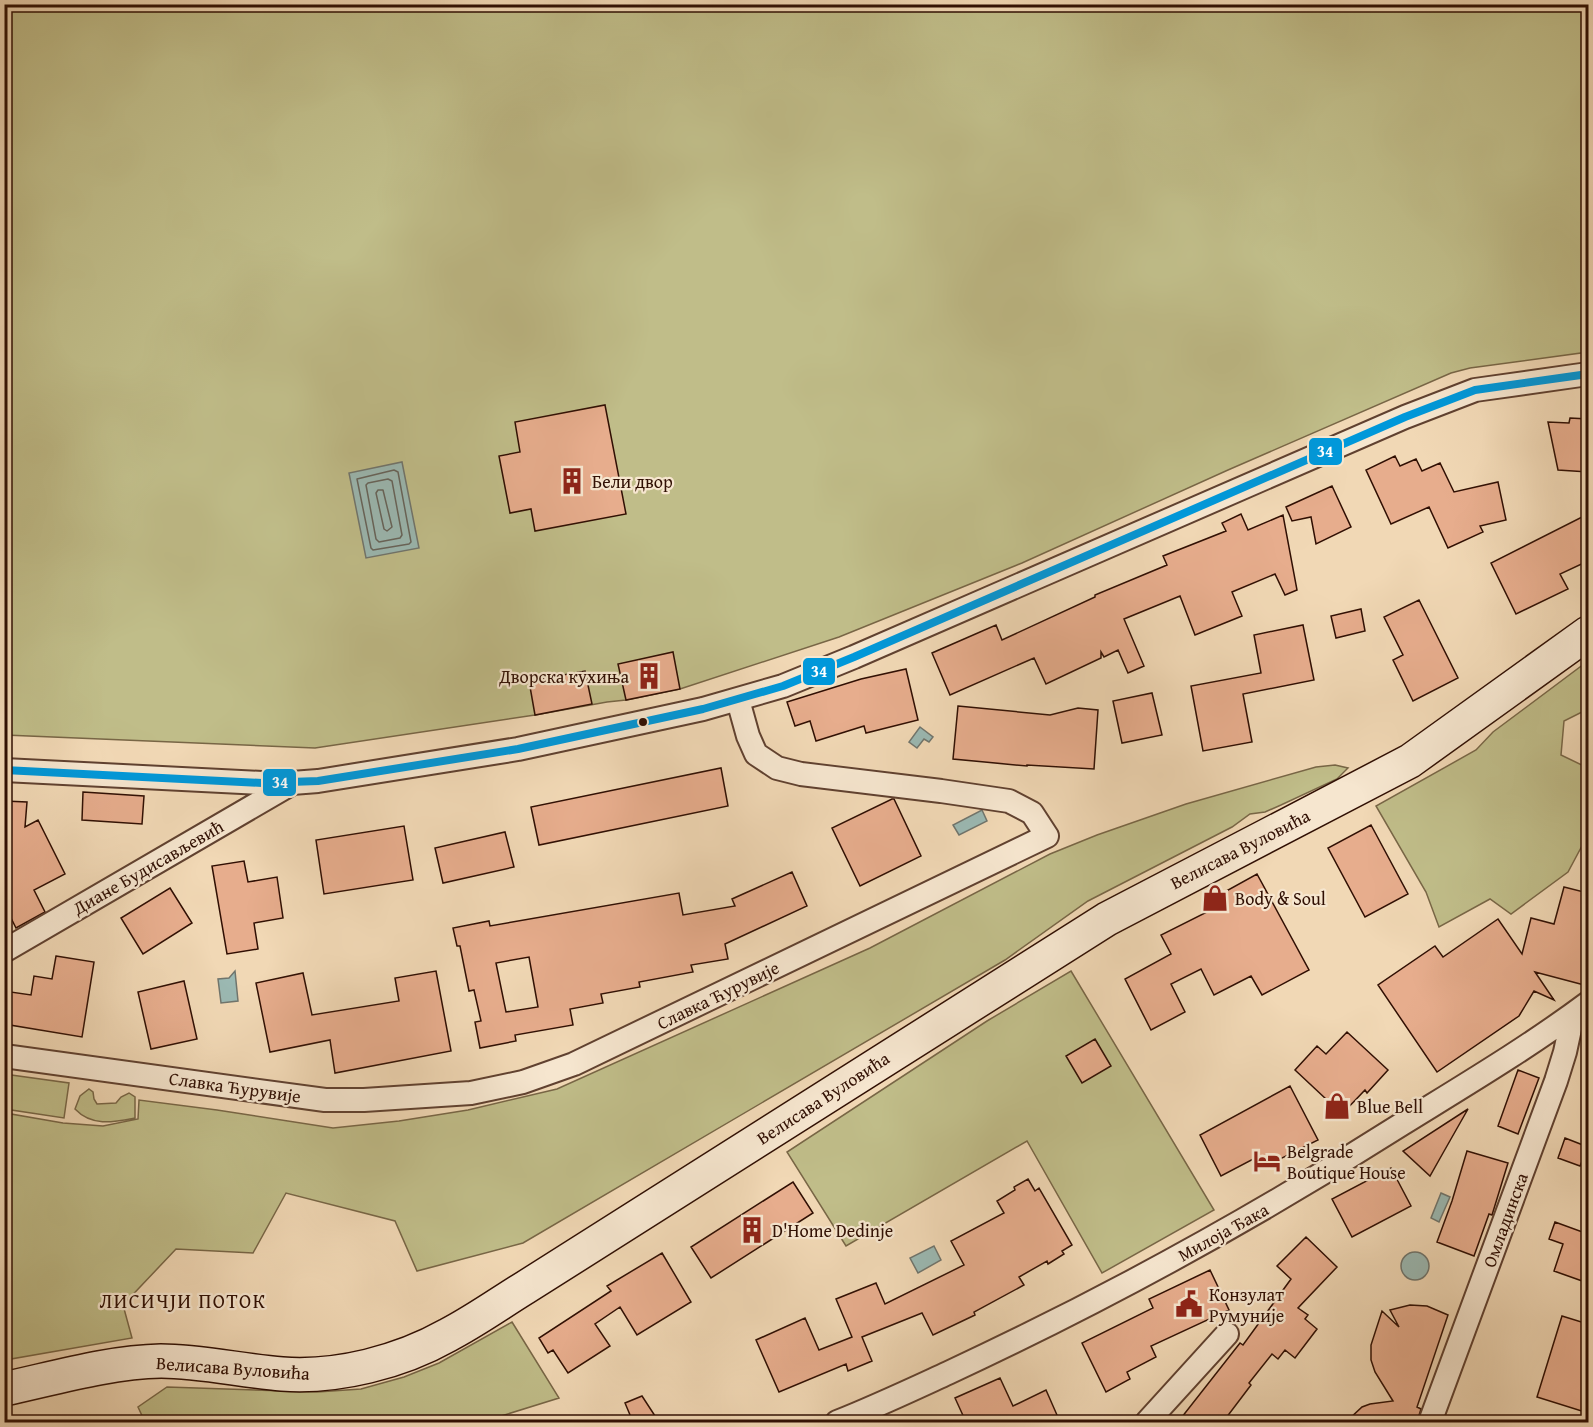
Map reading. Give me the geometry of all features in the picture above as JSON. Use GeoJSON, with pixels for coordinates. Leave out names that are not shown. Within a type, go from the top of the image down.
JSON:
{"type":"FeatureCollection","features":[{"type":"Feature","properties":{"kind":"street"},"geometry":{"type":"LineString","coordinates":[[4,770],[292,783],[318,781],[518,749],[738,700],[783,686],[844,661],[1464,393],[1529,381],[1588,375]]}},
{"type":"Feature","properties":{"kind":"street","name":"Велисава Вуловића"},"geometry":{"type":"LineString","coordinates":[[4,1389],[114,1366],[148,1362],[179,1362],[284,1374],[322,1374],[373,1364],[422,1348],[509,1298],[1100,923],[1140,900],[1410,761],[1588,633]]}},
{"type":"Feature","properties":{"kind":"street","name":"Славка Ћурувије"},"geometry":{"type":"LineString","coordinates":[[4,1056],[325,1100],[416,1097],[471,1093],[498,1088],[574,1064],[1047,836],[1032,813],[1009,801],[801,774],[777,768],[763,761],[756,754],[748,736],[738,700]]}},
{"type":"Feature","properties":{"kind":"street","name":"Диане Будисављевић"},"geometry":{"type":"LineString","coordinates":[[4,951],[292,783]]}},
{"type":"Feature","properties":{"kind":"street","name":"Милоја Ђака"},"geometry":{"type":"LineString","coordinates":[[837,1422],[883,1404],[1037,1332],[1232,1228],[1387,1134],[1581,1009]]}},
{"type":"Feature","properties":{"kind":"street","name":"Омладинска"},"geometry":{"type":"LineString","coordinates":[[1430,1422],[1581,1009]]}},
{"type":"Feature","properties":{"kind":"street"},"geometry":{"type":"LineString","coordinates":[[1147,1422],[1227,1334]]}},
{"type":"Feature","properties":{"kind":"shaded area"},"geometry":{"type":"Polygon","coordinates":[[[5,5],[1588,5],[1588,352],[1470,368],[1451,373],[1022,563],[839,637],[680,689],[535,715],[315,748],[5,735],[5,5]]]}},
{"type":"Feature","properties":{"kind":"shaded area"},"geometry":{"type":"Polygon","coordinates":[[[1588,661],[1588,709],[1564,721],[1561,755],[1588,768],[1588,817],[1584,842],[1568,872],[1511,914],[1490,899],[1439,927],[1426,892],[1376,806],[1476,750],[1493,732],[1588,661]]]}},
{"type":"Feature","properties":{"kind":"shaded area"},"geometry":{"type":"Polygon","coordinates":[[[1335,765],[1348,768],[1337,779],[1265,812],[1250,814],[1232,827],[1088,901],[1005,960],[523,1243],[417,1271],[395,1221],[286,1193],[253,1253],[176,1249],[123,1305],[132,1338],[5,1360],[5,1113],[63,1123],[103,1126],[138,1119],[139,1100],[333,1128],[468,1110],[557,1089],[870,948],[1050,854],[1186,804],[1316,767],[1335,765]]]}},
{"type":"Feature","properties":{"kind":"shaded area"},"geometry":{"type":"Polygon","coordinates":[[[1071,971],[1214,1210],[1102,1273],[1027,1141],[846,1246],[787,1152],[987,1021],[1071,971]]]}},
{"type":"Feature","properties":{"kind":"shaded area"},"geometry":{"type":"Polygon","coordinates":[[[4,1074],[69,1083],[64,1118],[5,1109],[4,1074]]]}},
{"type":"Feature","properties":{"kind":"shaded area"},"geometry":{"type":"Polygon","coordinates":[[[89,1089],[93,1092],[97,1104],[116,1103],[129,1093],[135,1097],[135,1118],[104,1122],[82,1115],[75,1109],[80,1096],[89,1089]]]}},
{"type":"Feature","properties":{"kind":"shaded area"},"geometry":{"type":"Polygon","coordinates":[[[512,1322],[559,1398],[482,1422],[145,1422],[138,1407],[167,1387],[317,1392],[361,1389],[404,1377],[439,1363],[512,1322]]]}},
{"type":"Feature","properties":{"kind":"water"},"geometry":{"type":"Polygon","coordinates":[[[402,462],[419,548],[366,558],[349,473],[402,462]]]}},
{"type":"Feature","properties":{"kind":"water"},"geometry":{"type":"Polygon","coordinates":[[[920,727],[933,737],[929,742],[924,739],[917,748],[909,742],[920,727]]]}},
{"type":"Feature","properties":{"kind":"water"},"geometry":{"type":"Polygon","coordinates":[[[982,810],[987,821],[959,835],[953,825],[982,810]]]}},
{"type":"Feature","properties":{"kind":"water"},"geometry":{"type":"Polygon","coordinates":[[[235,971],[238,1001],[221,1003],[218,979],[229,978],[235,971]]]}},
{"type":"Feature","properties":{"kind":"water"},"geometry":{"type":"Polygon","coordinates":[[[1441,1193],[1450,1197],[1439,1222],[1431,1218],[1441,1193]]]}},
{"type":"Feature","properties":{"kind":"water"},"geometry":{"type":"Polygon","coordinates":[[[934,1246],[941,1260],[918,1273],[910,1258],[934,1246]]]}},
{"type":"Feature","properties":{"kind":"water"},"geometry":{"type":"Polygon","coordinates":[[[1415,1252],[1425,1256],[1429,1266],[1425,1276],[1415,1280],[1405,1276],[1401,1266],[1405,1256],[1415,1252]]]}},
{"type":"Feature","properties":{"kind":"building","name":"Бели двор"},"geometry":{"type":"Polygon","coordinates":[[[605,405],[626,514],[535,531],[531,509],[510,513],[499,456],[520,452],[515,422],[605,405]]]}},
{"type":"Feature","properties":{"kind":"building"},"geometry":{"type":"Polygon","coordinates":[[[1570,418],[1588,419],[1588,472],[1558,470],[1548,422],[1569,423],[1570,418]]]}},
{"type":"Feature","properties":{"kind":"building"},"geometry":{"type":"Polygon","coordinates":[[[1395,456],[1400,466],[1416,459],[1422,471],[1440,463],[1454,492],[1498,482],[1506,520],[1480,526],[1483,532],[1448,548],[1429,507],[1391,524],[1366,470],[1395,456]]]}},
{"type":"Feature","properties":{"kind":"building"},"geometry":{"type":"Polygon","coordinates":[[[1332,486],[1351,527],[1316,544],[1311,517],[1292,521],[1286,507],[1332,486]]]}},
{"type":"Feature","properties":{"kind":"building"},"geometry":{"type":"Polygon","coordinates":[[[1241,514],[1248,530],[1283,515],[1297,590],[1285,595],[1275,574],[1232,592],[1242,616],[1195,635],[1180,596],[1124,619],[1144,666],[1128,673],[1118,650],[1104,657],[1101,652],[1101,658],[1046,684],[1034,658],[950,695],[932,653],[996,625],[1002,640],[1095,597],[1095,595],[1167,565],[1163,556],[1226,531],[1222,523],[1241,514]]]}},
{"type":"Feature","properties":{"kind":"building"},"geometry":{"type":"Polygon","coordinates":[[[1588,514],[1588,561],[1560,574],[1568,589],[1516,614],[1491,563],[1588,514]]]}},
{"type":"Feature","properties":{"kind":"building"},"geometry":{"type":"Polygon","coordinates":[[[1419,600],[1458,678],[1413,701],[1393,660],[1403,655],[1384,617],[1419,600]]]}},
{"type":"Feature","properties":{"kind":"building"},"geometry":{"type":"Polygon","coordinates":[[[1361,609],[1365,631],[1336,638],[1331,616],[1361,609]]]}},
{"type":"Feature","properties":{"kind":"building"},"geometry":{"type":"Polygon","coordinates":[[[1303,625],[1314,680],[1243,694],[1252,742],[1203,751],[1191,686],[1261,673],[1254,635],[1303,625]]]}},
{"type":"Feature","properties":{"kind":"building","name":"Дворска кухиња"},"geometry":{"type":"Polygon","coordinates":[[[673,652],[680,689],[626,700],[618,664],[673,652]]]}},
{"type":"Feature","properties":{"kind":"building"},"geometry":{"type":"Polygon","coordinates":[[[906,669],[918,720],[866,733],[864,726],[816,741],[810,721],[795,726],[787,702],[861,679],[906,669]]]}},
{"type":"Feature","properties":{"kind":"building"},"geometry":{"type":"Polygon","coordinates":[[[585,671],[592,704],[535,715],[529,681],[585,671]]]}},
{"type":"Feature","properties":{"kind":"building"},"geometry":{"type":"Polygon","coordinates":[[[1152,693],[1162,735],[1122,743],[1113,701],[1152,693]]]}},
{"type":"Feature","properties":{"kind":"building"},"geometry":{"type":"Polygon","coordinates":[[[958,706],[1050,715],[1078,708],[1098,710],[1094,769],[953,759],[958,706]]]}},
{"type":"Feature","properties":{"kind":"building"},"geometry":{"type":"Polygon","coordinates":[[[721,768],[728,806],[539,845],[531,807],[721,768]]]}},
{"type":"Feature","properties":{"kind":"building"},"geometry":{"type":"Polygon","coordinates":[[[83,792],[144,796],[142,824],[82,820],[83,792]]]}},
{"type":"Feature","properties":{"kind":"building"},"geometry":{"type":"Polygon","coordinates":[[[892,799],[921,856],[860,886],[832,828],[892,799]]]}},
{"type":"Feature","properties":{"kind":"building"},"geometry":{"type":"Polygon","coordinates":[[[4,801],[27,802],[25,827],[38,820],[65,874],[34,890],[45,912],[16,928],[4,904],[4,801]]]}},
{"type":"Feature","properties":{"kind":"building"},"geometry":{"type":"Polygon","coordinates":[[[1371,825],[1408,894],[1365,917],[1328,848],[1371,825]]]}},
{"type":"Feature","properties":{"kind":"building"},"geometry":{"type":"Polygon","coordinates":[[[404,826],[413,880],[324,894],[316,840],[404,826]]]}},
{"type":"Feature","properties":{"kind":"building"},"geometry":{"type":"Polygon","coordinates":[[[505,832],[514,867],[443,883],[435,848],[505,832]]]}},
{"type":"Feature","properties":{"kind":"building"},"geometry":{"type":"Polygon","coordinates":[[[244,861],[248,882],[277,877],[283,918],[254,923],[258,949],[227,954],[212,866],[244,861]]]}},
{"type":"Feature","properties":{"kind":"building"},"geometry":{"type":"Polygon","coordinates":[[[792,872],[807,906],[725,944],[728,959],[691,965],[693,972],[639,982],[640,987],[601,994],[603,1003],[570,1009],[573,1025],[515,1035],[516,1041],[480,1048],[475,1022],[481,1021],[474,990],[469,991],[460,946],[457,946],[453,928],[489,921],[490,926],[679,893],[683,915],[735,906],[732,899],[792,872]],[[529,957],[496,963],[506,1012],[538,1007],[529,957]]]}},
{"type":"Feature","properties":{"kind":"building"},"geometry":{"type":"Polygon","coordinates":[[[1257,874],[1309,970],[1262,995],[1251,976],[1214,995],[1201,969],[1171,984],[1185,1012],[1151,1030],[1125,979],[1171,954],[1161,935],[1215,908],[1210,900],[1257,874]]]}},
{"type":"Feature","properties":{"kind":"building"},"geometry":{"type":"Polygon","coordinates":[[[1564,887],[1588,893],[1588,986],[1535,972],[1554,1000],[1534,991],[1519,1016],[1437,1072],[1378,985],[1435,946],[1443,957],[1498,919],[1522,954],[1531,918],[1554,924],[1564,887]]]}},
{"type":"Feature","properties":{"kind":"building"},"geometry":{"type":"Polygon","coordinates":[[[170,888],[192,923],[143,954],[121,918],[170,888]]]}},
{"type":"Feature","properties":{"kind":"building"},"geometry":{"type":"Polygon","coordinates":[[[56,956],[94,962],[82,1037],[4,1024],[4,991],[31,995],[34,976],[52,979],[56,956]]]}},
{"type":"Feature","properties":{"kind":"building"},"geometry":{"type":"Polygon","coordinates":[[[436,971],[451,1051],[335,1073],[330,1040],[270,1052],[256,983],[303,973],[312,1015],[399,1001],[395,978],[436,971]]]}},
{"type":"Feature","properties":{"kind":"building"},"geometry":{"type":"Polygon","coordinates":[[[184,981],[197,1039],[151,1049],[138,992],[184,981]]]}},
{"type":"Feature","properties":{"kind":"building"},"geometry":{"type":"Polygon","coordinates":[[[1347,1032],[1388,1070],[1367,1093],[1365,1090],[1342,1114],[1295,1070],[1317,1046],[1326,1054],[1347,1032]]]}},
{"type":"Feature","properties":{"kind":"building"},"geometry":{"type":"Polygon","coordinates":[[[1095,1039],[1111,1066],[1082,1083],[1066,1056],[1095,1039]]]}},
{"type":"Feature","properties":{"kind":"building"},"geometry":{"type":"Polygon","coordinates":[[[1518,1070],[1539,1078],[1518,1134],[1498,1126],[1518,1070]]]}},
{"type":"Feature","properties":{"kind":"building"},"geometry":{"type":"Polygon","coordinates":[[[1290,1086],[1318,1140],[1262,1168],[1257,1157],[1221,1176],[1200,1135],[1290,1086]]]}},
{"type":"Feature","properties":{"kind":"building"},"geometry":{"type":"Polygon","coordinates":[[[1468,1109],[1430,1176],[1403,1151],[1468,1109]]]}},
{"type":"Feature","properties":{"kind":"building"},"geometry":{"type":"Polygon","coordinates":[[[1565,1138],[1588,1147],[1580,1166],[1558,1158],[1565,1138]]]}},
{"type":"Feature","properties":{"kind":"building"},"geometry":{"type":"Polygon","coordinates":[[[1467,1151],[1508,1163],[1492,1215],[1489,1214],[1474,1256],[1437,1242],[1467,1151]]]}},
{"type":"Feature","properties":{"kind":"building"},"geometry":{"type":"Polygon","coordinates":[[[1391,1168],[1411,1206],[1352,1237],[1332,1199],[1391,1168]]]}},
{"type":"Feature","properties":{"kind":"building"},"geometry":{"type":"Polygon","coordinates":[[[1028,1179],[1035,1191],[1039,1188],[1072,1245],[1062,1251],[1064,1254],[1019,1277],[1024,1285],[974,1312],[975,1315],[933,1335],[922,1313],[862,1337],[872,1361],[848,1371],[846,1364],[779,1392],[756,1340],[805,1318],[819,1350],[852,1337],[836,1299],[876,1283],[885,1304],[964,1265],[951,1241],[1004,1213],[997,1201],[1028,1179]]]}},
{"type":"Feature","properties":{"kind":"building","name":"D'Home Dedinje"},"geometry":{"type":"Polygon","coordinates":[[[793,1182],[813,1213],[711,1278],[691,1247],[793,1182]]]}},
{"type":"Feature","properties":{"kind":"building"},"geometry":{"type":"Polygon","coordinates":[[[1555,1222],[1588,1234],[1588,1274],[1585,1282],[1554,1271],[1563,1244],[1549,1239],[1555,1222]]]}},
{"type":"Feature","properties":{"kind":"building"},"geometry":{"type":"Polygon","coordinates":[[[1306,1237],[1337,1267],[1298,1308],[1308,1315],[1305,1319],[1317,1329],[1295,1358],[1285,1350],[1278,1359],[1272,1354],[1223,1422],[1178,1422],[1240,1343],[1243,1345],[1291,1279],[1277,1266],[1306,1237]]]}},
{"type":"Feature","properties":{"kind":"building"},"geometry":{"type":"Polygon","coordinates":[[[662,1253],[691,1302],[637,1335],[620,1307],[595,1324],[610,1346],[568,1373],[553,1350],[548,1353],[539,1338],[611,1291],[607,1286],[662,1253]]]}},
{"type":"Feature","properties":{"kind":"building"},"geometry":{"type":"Polygon","coordinates":[[[1210,1270],[1229,1310],[1151,1346],[1156,1357],[1127,1372],[1130,1379],[1106,1392],[1082,1343],[1153,1308],[1149,1299],[1210,1270]]]}},
{"type":"Feature","properties":{"kind":"building"},"geometry":{"type":"Polygon","coordinates":[[[1410,1305],[1427,1306],[1448,1315],[1417,1407],[1421,1409],[1417,1422],[1346,1422],[1362,1407],[1393,1401],[1375,1372],[1371,1360],[1371,1345],[1382,1311],[1399,1327],[1390,1310],[1410,1305]]]}},
{"type":"Feature","properties":{"kind":"building"},"geometry":{"type":"Polygon","coordinates":[[[1562,1316],[1588,1324],[1588,1413],[1537,1397],[1562,1316]]]}},
{"type":"Feature","properties":{"kind":"building"},"geometry":{"type":"Polygon","coordinates":[[[1000,1378],[1013,1406],[1046,1390],[1057,1415],[1041,1422],[966,1422],[955,1398],[1000,1378]]]}},
{"type":"Feature","properties":{"kind":"building"},"geometry":{"type":"Polygon","coordinates":[[[642,1396],[659,1422],[633,1422],[625,1403],[642,1396]]]}},
{"type":"Feature","properties":{"kind":"transit line","name":"34"},"geometry":{"type":"LineString","coordinates":[[4,770],[262,783],[318,781],[518,749],[703,709],[783,686],[854,657],[1405,417],[1475,390],[1588,374]]}},
{"type":"Feature","properties":{"kind":"place","name":"Бели двор"},"geometry":{"type":"Point","coordinates":[572,481]}},
{"type":"Feature","properties":{"kind":"place","name":"Дворска кухиња"},"geometry":{"type":"Point","coordinates":[649,676]}},
{"type":"Feature","properties":{"kind":"place","name":"Body & Soul"},"geometry":{"type":"Point","coordinates":[1215,898]}},
{"type":"Feature","properties":{"kind":"place","name":"Blue Bell"},"geometry":{"type":"Point","coordinates":[1337,1106]}},
{"type":"Feature","properties":{"kind":"place","name":"Belgrade Boutique House"},"geometry":{"type":"Point","coordinates":[1267,1161]}},
{"type":"Feature","properties":{"kind":"place","name":"D'Home Dedinje"},"geometry":{"type":"Point","coordinates":[752,1230]}},
{"type":"Feature","properties":{"kind":"place","name":"Конзулат Румуније"},"geometry":{"type":"Point","coordinates":[1189,1304]}},
{"type":"Feature","properties":{"kind":"district","name":"ЛИСИЧЈИ ПОТОК"},"geometry":{"type":"Point","coordinates":[183,1300]}}]}
